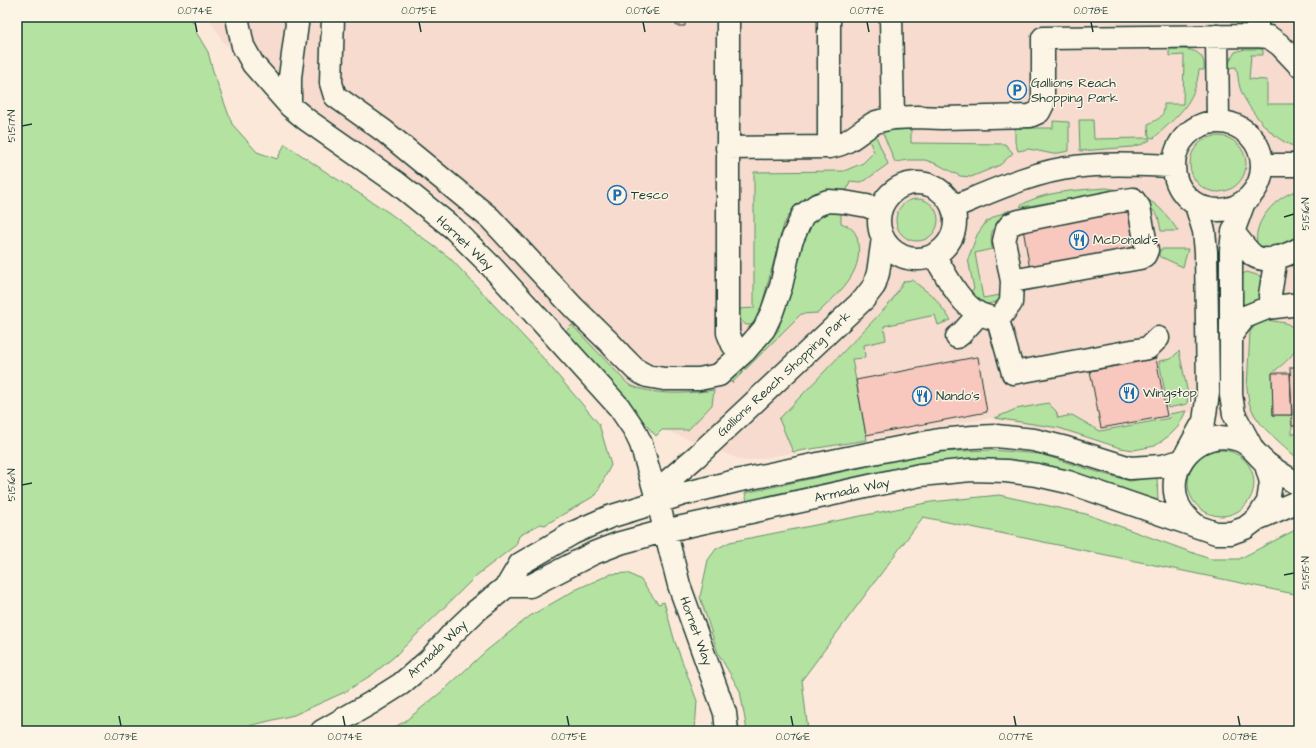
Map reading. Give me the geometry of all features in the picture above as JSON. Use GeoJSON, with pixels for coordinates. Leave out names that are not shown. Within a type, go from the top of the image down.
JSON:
{"type":"FeatureCollection","features":[{"type":"Feature","properties":{"kind":"street","name":"Hornet Way"},"geometry":{"type":"LineString","coordinates":[[237,17],[243,46],[253,64],[290,106],[307,120],[397,183],[452,228],[491,266],[619,407],[634,429],[641,444],[657,497],[664,530],[679,585],[726,713],[728,731]]}},
{"type":"Feature","properties":{"kind":"street"},"geometry":{"type":"LineString","coordinates":[[290,106],[290,76],[296,17]]}},
{"type":"Feature","properties":{"kind":"street"},"geometry":{"type":"LineString","coordinates":[[333,17],[331,83],[335,96],[384,131],[490,218],[574,308],[636,370],[647,376],[699,379],[720,375],[745,351],[764,329],[772,312],[781,286],[791,242],[803,215],[817,205],[828,201],[844,202],[867,206],[880,211],[885,200],[893,191],[903,186],[915,183],[927,184],[938,189],[953,207],[1005,185],[1048,172],[1074,167],[1104,165],[1173,166]]}},
{"type":"Feature","properties":{"kind":"street"},"geometry":{"type":"LineString","coordinates":[[728,17],[728,332],[733,345],[745,351]]}},
{"type":"Feature","properties":{"kind":"street"},"geometry":{"type":"LineString","coordinates":[[828,17],[829,147]]}},
{"type":"Feature","properties":{"kind":"street"},"geometry":{"type":"LineString","coordinates":[[891,17],[893,118]]}},
{"type":"Feature","properties":{"kind":"street"},"geometry":{"type":"LineString","coordinates":[[727,148],[829,147],[840,145],[849,141],[876,122],[893,118],[1030,116],[1039,112],[1043,104],[1043,38],[1217,36],[1257,27],[1280,45],[1299,65]]}},
{"type":"Feature","properties":{"kind":"street"},"geometry":{"type":"LineString","coordinates":[[1217,36],[1218,122]]}},
{"type":"Feature","properties":{"kind":"street"},"geometry":{"type":"LineString","coordinates":[[1218,122],[1231,124],[1243,130],[1253,140],[1259,152],[1262,165],[1260,179],[1254,192],[1244,202],[1233,208],[1208,210],[1196,205],[1186,198],[1174,177],[1173,166],[1176,152],[1182,140],[1192,130],[1204,124],[1218,122]]}},
{"type":"Feature","properties":{"kind":"street"},"geometry":{"type":"LineString","coordinates":[[1262,165],[1299,165]]}},
{"type":"Feature","properties":{"kind":"street"},"geometry":{"type":"LineString","coordinates":[[957,337],[1011,303],[1012,281],[1004,241],[1007,229],[1011,224],[1019,220],[1133,199],[1139,207],[1147,250],[1145,255],[1140,258],[1012,281]]}},
{"type":"Feature","properties":{"kind":"street"},"geometry":{"type":"LineString","coordinates":[[1244,202],[1233,232],[1231,251],[1231,395],[1234,414],[1251,446]]}},
{"type":"Feature","properties":{"kind":"street"},"geometry":{"type":"LineString","coordinates":[[1184,456],[1204,421],[1208,393],[1206,252],[1204,231],[1196,205]]}},
{"type":"Feature","properties":{"kind":"street","name":"Gallions Reach Shopping Park"},"geometry":{"type":"LineString","coordinates":[[880,211],[878,220],[883,238],[890,248],[899,255],[911,259],[923,259],[944,249],[950,240],[954,229],[955,218],[953,207]]}},
{"type":"Feature","properties":{"kind":"street"},"geometry":{"type":"LineString","coordinates":[[1233,232],[1254,256],[1267,259],[1286,255],[1299,249]]}},
{"type":"Feature","properties":{"kind":"street","name":"Gallions Reach Shopping Park"},"geometry":{"type":"LineString","coordinates":[[657,497],[697,456],[864,299],[874,286],[878,273],[883,238]]}},
{"type":"Feature","properties":{"kind":"street"},"geometry":{"type":"LineString","coordinates":[[934,255],[968,307],[988,317],[1013,374],[1148,348],[1158,338]]}},
{"type":"Feature","properties":{"kind":"street"},"geometry":{"type":"LineString","coordinates":[[1272,307],[1270,295],[1276,257]]}},
{"type":"Feature","properties":{"kind":"street"},"geometry":{"type":"LineString","coordinates":[[1231,335],[1245,317],[1272,307],[1299,304]]}},
{"type":"Feature","properties":{"kind":"street","name":"Armada Way"},"geometry":{"type":"LineString","coordinates":[[322,731],[371,703],[400,684],[429,660],[452,634],[475,612],[507,586],[520,564],[573,533],[657,497],[683,494],[736,481],[939,440],[996,436],[1034,440],[1066,448],[1130,468],[1162,466],[1184,456],[1198,444],[1211,438],[1225,437],[1239,440],[1251,446],[1265,462],[1299,485]]}},
{"type":"Feature","properties":{"kind":"street","name":"Armada Way"},"geometry":{"type":"LineString","coordinates":[[1184,456],[1175,476],[1175,492],[1179,507],[1189,520],[1202,529]]}},
{"type":"Feature","properties":{"kind":"street","name":"Armada Way"},"geometry":{"type":"LineString","coordinates":[[1257,519],[1268,502],[1271,482],[1265,462]]}},
{"type":"Feature","properties":{"kind":"street","name":"Armada Way"},"geometry":{"type":"LineString","coordinates":[[507,586],[530,586],[594,553],[620,543],[664,530],[920,475],[971,470],[1006,471],[1029,474],[1068,482],[1216,533],[1231,533],[1245,528],[1257,519],[1299,501]]}},
{"type":"Feature","properties":{"kind":"shaded area","name":"Gallions Reach Shopping Park"},"geometry":{"type":"Polygon","coordinates":[[[208,17],[1299,17],[1299,458],[1252,416],[1187,412],[1178,427],[1163,441],[1144,448],[988,418],[745,461],[657,427],[648,420],[469,220],[287,91],[224,43],[208,17]]]}},
{"type":"Feature","properties":{"kind":"green space"},"geometry":{"type":"Polygon","coordinates":[[[17,17],[188,17],[196,25],[196,32],[208,52],[213,71],[232,124],[257,152],[277,159],[285,144],[388,212],[450,258],[537,351],[599,424],[611,465],[596,495],[545,525],[540,524],[519,536],[516,545],[477,575],[394,657],[373,674],[345,692],[294,715],[228,731],[17,731],[17,17]]]}},
{"type":"Feature","properties":{"kind":"green space"},"geometry":{"type":"Polygon","coordinates":[[[1171,49],[1189,50],[1199,54],[1204,63],[1204,70],[1199,70],[1194,92],[1184,108],[1154,138],[1149,137],[1148,124],[1155,121],[1162,115],[1164,104],[1183,104],[1184,55],[1169,56],[1169,51],[1171,49]]]}},
{"type":"Feature","properties":{"kind":"green space"},"geometry":{"type":"Polygon","coordinates":[[[1245,49],[1263,50],[1263,55],[1251,55],[1249,79],[1267,80],[1267,104],[1299,104],[1299,147],[1290,145],[1281,140],[1264,125],[1249,106],[1240,88],[1236,67],[1228,68],[1228,65],[1235,52],[1245,49]]]}},
{"type":"Feature","properties":{"kind":"green space"},"geometry":{"type":"Polygon","coordinates":[[[1079,120],[1093,120],[1094,139],[1149,138],[1150,140],[1132,147],[1080,151],[1079,120]]]}},
{"type":"Feature","properties":{"kind":"green space"},"geometry":{"type":"Polygon","coordinates":[[[1053,121],[1069,122],[1069,151],[1053,154],[1029,149],[1018,151],[1015,142],[1015,128],[1053,128],[1053,121]]]}},
{"type":"Feature","properties":{"kind":"green space"},"geometry":{"type":"Polygon","coordinates":[[[911,129],[911,143],[1005,144],[1013,153],[1000,165],[971,177],[960,176],[937,164],[925,160],[895,162],[882,131],[911,129]]]}},
{"type":"Feature","properties":{"kind":"green space"},"geometry":{"type":"Polygon","coordinates":[[[875,134],[888,164],[866,180],[860,182],[850,181],[847,190],[823,192],[806,198],[792,210],[784,224],[758,319],[752,325],[746,325],[739,318],[738,309],[754,308],[754,172],[844,171],[863,163],[874,152],[868,138],[875,134]]]}},
{"type":"Feature","properties":{"kind":"green space"},"geometry":{"type":"Polygon","coordinates":[[[1212,136],[1224,136],[1234,140],[1242,148],[1246,158],[1246,170],[1242,180],[1234,188],[1224,192],[1212,192],[1202,188],[1194,180],[1190,170],[1190,158],[1194,148],[1202,140],[1212,136]]]}},
{"type":"Feature","properties":{"kind":"green space"},"geometry":{"type":"Polygon","coordinates":[[[1106,188],[1129,192],[1148,199],[1163,211],[1178,231],[1161,231],[1158,216],[1147,203],[1107,195],[1022,207],[1020,206],[1039,197],[1050,194],[1106,188]]]}},
{"type":"Feature","properties":{"kind":"green space"},"geometry":{"type":"Polygon","coordinates":[[[1299,190],[1299,240],[1274,248],[1258,247],[1258,229],[1267,211],[1282,198],[1299,190]]]}},
{"type":"Feature","properties":{"kind":"green space"},"geometry":{"type":"Polygon","coordinates":[[[913,199],[921,199],[929,202],[935,208],[938,220],[935,232],[929,238],[921,241],[913,241],[905,238],[899,232],[896,224],[896,216],[899,208],[905,202],[913,199]]]}},
{"type":"Feature","properties":{"kind":"green space"},"geometry":{"type":"Polygon","coordinates":[[[1010,210],[1015,219],[1002,222],[994,227],[991,236],[992,249],[975,253],[983,298],[1000,295],[998,301],[985,304],[976,299],[969,292],[974,289],[968,259],[977,235],[986,222],[1010,210]]]}},
{"type":"Feature","properties":{"kind":"green space"},"geometry":{"type":"Polygon","coordinates":[[[825,213],[841,213],[841,223],[848,226],[855,232],[859,254],[853,273],[841,290],[818,313],[801,314],[732,383],[730,380],[778,331],[801,252],[806,229],[816,218],[825,213]]]}},
{"type":"Feature","properties":{"kind":"green space"},"geometry":{"type":"Polygon","coordinates":[[[1161,249],[1188,249],[1183,267],[1159,256],[1161,249]]]}},
{"type":"Feature","properties":{"kind":"green space"},"geometry":{"type":"Polygon","coordinates":[[[1247,272],[1260,276],[1262,287],[1261,297],[1245,305],[1241,301],[1242,274],[1247,272]]]}},
{"type":"Feature","properties":{"kind":"green space"},"geometry":{"type":"Polygon","coordinates":[[[912,280],[934,297],[951,320],[938,325],[935,315],[884,326],[886,340],[864,345],[865,358],[852,359],[867,440],[793,452],[779,419],[891,302],[904,281],[912,280]]]}},
{"type":"Feature","properties":{"kind":"green space"},"geometry":{"type":"Polygon","coordinates":[[[1266,320],[1286,323],[1296,329],[1298,336],[1295,349],[1292,354],[1272,373],[1273,415],[1292,415],[1292,434],[1299,433],[1299,460],[1263,427],[1254,414],[1249,403],[1247,388],[1250,332],[1256,324],[1266,320]]]}},
{"type":"Feature","properties":{"kind":"green space"},"geometry":{"type":"Polygon","coordinates":[[[572,325],[628,384],[648,391],[670,393],[714,390],[712,405],[688,430],[662,430],[656,436],[564,333],[572,325]]]}},
{"type":"Feature","properties":{"kind":"green space"},"geometry":{"type":"Polygon","coordinates":[[[1179,351],[1188,394],[1187,404],[1168,408],[1159,361],[1171,359],[1179,351]]]}},
{"type":"Feature","properties":{"kind":"green space"},"geometry":{"type":"Polygon","coordinates":[[[1048,403],[1056,411],[1058,418],[1072,415],[1100,431],[1170,418],[1169,414],[1186,411],[1178,427],[1170,435],[1155,446],[1134,450],[1120,448],[1059,428],[995,418],[1016,409],[1048,403]]]}},
{"type":"Feature","properties":{"kind":"green space"},"geometry":{"type":"Polygon","coordinates":[[[992,450],[1040,454],[1130,481],[1157,477],[1158,501],[1044,465],[1007,460],[975,458],[925,464],[747,502],[745,493],[933,452],[992,450]]]}},
{"type":"Feature","properties":{"kind":"green space"},"geometry":{"type":"Polygon","coordinates":[[[1214,450],[1228,450],[1240,455],[1249,464],[1254,476],[1252,496],[1245,507],[1228,516],[1214,516],[1202,511],[1193,502],[1188,490],[1188,476],[1193,464],[1202,455],[1214,450]]]}},
{"type":"Feature","properties":{"kind":"green space"},"geometry":{"type":"Polygon","coordinates":[[[999,495],[1086,514],[1210,559],[1239,559],[1299,528],[1299,595],[923,517],[802,680],[808,731],[747,731],[740,691],[718,653],[700,597],[708,560],[716,549],[730,542],[931,502],[999,495]]]}},
{"type":"Feature","properties":{"kind":"green space"},"geometry":{"type":"Polygon","coordinates":[[[628,573],[641,580],[658,604],[664,602],[675,642],[697,701],[695,731],[387,731],[404,722],[445,689],[486,651],[530,616],[577,589],[611,574],[628,573]]]}},
{"type":"Feature","properties":{"kind":"building"},"geometry":{"type":"Polygon","coordinates":[[[677,17],[685,17],[685,26],[676,26],[677,17]]]}},
{"type":"Feature","properties":{"kind":"building","name":"McDonald's"},"geometry":{"type":"Polygon","coordinates":[[[1127,205],[1136,257],[1031,275],[1022,223],[1127,205]]]}},
{"type":"Feature","properties":{"kind":"building","name":"Nando's"},"geometry":{"type":"Polygon","coordinates":[[[978,357],[987,412],[866,435],[856,380],[978,357]]]}},
{"type":"Feature","properties":{"kind":"building","name":"Wingstop"},"geometry":{"type":"Polygon","coordinates":[[[1156,358],[1167,416],[1101,428],[1090,371],[1156,358]]]}},
{"type":"Feature","properties":{"kind":"building"},"geometry":{"type":"Polygon","coordinates":[[[1290,367],[1299,367],[1299,426],[1292,426],[1290,367]]]}},
{"type":"Feature","properties":{"kind":"building"},"geometry":{"type":"Polygon","coordinates":[[[1272,373],[1290,373],[1292,415],[1273,415],[1272,373]]]}},
{"type":"Feature","properties":{"kind":"place","name":"Gallions Reach Shopping Park"},"geometry":{"type":"Point","coordinates":[1017,90]}},
{"type":"Feature","properties":{"kind":"place","name":"Tesco"},"geometry":{"type":"Point","coordinates":[617,195]}},
{"type":"Feature","properties":{"kind":"place","name":"McDonald's"},"geometry":{"type":"Point","coordinates":[1079,240]}},
{"type":"Feature","properties":{"kind":"place","name":"Wingstop"},"geometry":{"type":"Point","coordinates":[1129,393]}},
{"type":"Feature","properties":{"kind":"place","name":"Nando's"},"geometry":{"type":"Point","coordinates":[922,396]}}]}
